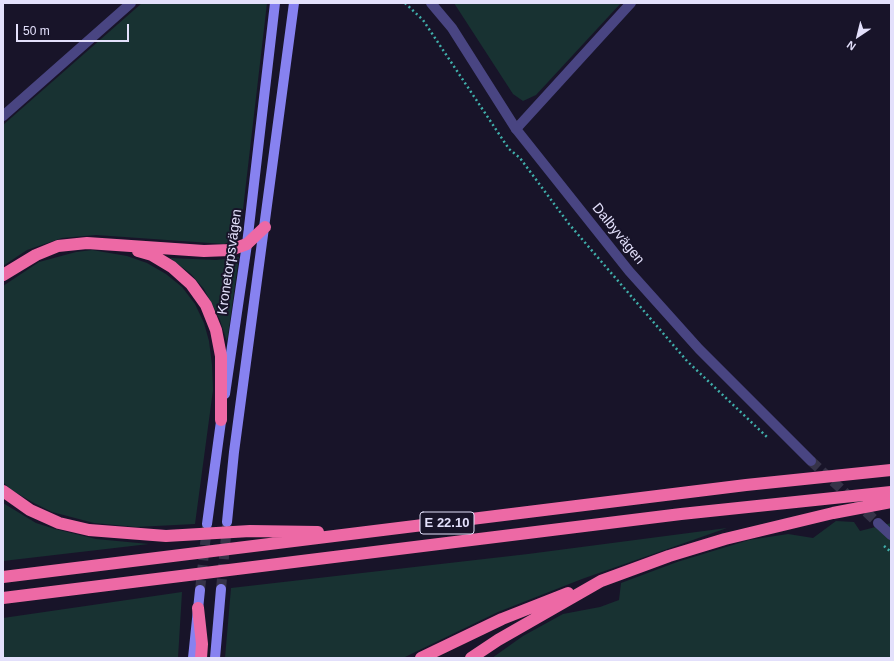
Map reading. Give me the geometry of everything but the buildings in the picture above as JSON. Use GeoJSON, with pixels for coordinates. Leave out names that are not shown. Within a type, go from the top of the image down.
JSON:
{"type":"FeatureCollection","features":[{"type":"Feature","properties":{"kind":"highway"},"geometry":{"type":"LineString","coordinates":[[3,275],[36,255],[58,246],[87,243],[204,252],[230,250],[247,244],[265,227]]}},
{"type":"Feature","properties":{"kind":"highway"},"geometry":{"type":"LineString","coordinates":[[120,246],[152,255],[172,267],[191,284],[206,305],[216,330],[221,356],[221,420]]}},
{"type":"Feature","properties":{"kind":"highway","name":"E 22.10"},"geometry":{"type":"LineString","coordinates":[[3,577],[371,533],[746,485],[891,470]]}},
{"type":"Feature","properties":{"kind":"highway"},"geometry":{"type":"LineString","coordinates":[[3,491],[30,510],[60,523],[89,530],[166,536],[250,530],[371,533]]}},
{"type":"Feature","properties":{"kind":"highway","name":"E 22.10"},"geometry":{"type":"LineString","coordinates":[[3,598],[681,514],[891,492]]}},
{"type":"Feature","properties":{"kind":"highway"},"geometry":{"type":"LineString","coordinates":[[421,658],[502,619],[669,556],[725,539],[825,514],[891,502]]}},
{"type":"Feature","properties":{"kind":"highway"},"geometry":{"type":"LineString","coordinates":[[471,658],[498,640],[601,581]]}},
{"type":"Feature","properties":{"kind":"highway"},"geometry":{"type":"LineString","coordinates":[[198,608],[202,644],[201,658]]}},
{"type":"Feature","properties":{"kind":"main road","name":"Kronetorpsvägen"},"geometry":{"type":"LineString","coordinates":[[207,524],[247,244],[275,3]]}},
{"type":"Feature","properties":{"kind":"main road"},"geometry":{"type":"LineString","coordinates":[[227,522],[234,452],[294,3]]}},
{"type":"Feature","properties":{"kind":"main road"},"geometry":{"type":"LineString","coordinates":[[215,658],[221,589]]}},
{"type":"Feature","properties":{"kind":"main road"},"geometry":{"type":"LineString","coordinates":[[193,658],[200,590]]}},
{"type":"Feature","properties":{"kind":"street"},"geometry":{"type":"LineString","coordinates":[[3,116],[132,3]]}},
{"type":"Feature","properties":{"kind":"street","name":"Dalbyvägen"},"geometry":{"type":"LineString","coordinates":[[431,3],[452,28],[516,128],[629,271],[699,349],[811,460]]}},
{"type":"Feature","properties":{"kind":"street"},"geometry":{"type":"LineString","coordinates":[[516,128],[631,3]]}},
{"type":"Feature","properties":{"kind":"street"},"geometry":{"type":"LineString","coordinates":[[878,523],[891,535]]}},
{"type":"Feature","properties":{"kind":"green space"},"geometry":{"type":"Polygon","coordinates":[[[142,3],[267,3],[240,235],[236,239],[224,244],[96,235],[62,238],[27,250],[3,266],[3,125],[142,3]]]}},
{"type":"Feature","properties":{"kind":"green space"},"geometry":{"type":"Polygon","coordinates":[[[454,3],[621,3],[536,95],[523,101],[513,94],[454,3]]]}},
{"type":"Feature","properties":{"kind":"green space"},"geometry":{"type":"Polygon","coordinates":[[[92,250],[127,256],[147,263],[166,274],[182,287],[195,304],[204,323],[209,341],[213,390],[195,524],[136,527],[94,523],[52,512],[10,489],[3,482],[3,286],[39,262],[76,252],[92,250]]]}},
{"type":"Feature","properties":{"kind":"green space"},"geometry":{"type":"Polygon","coordinates":[[[239,257],[227,342],[220,320],[204,289],[191,274],[170,258],[216,260],[239,257]]]}},
{"type":"Feature","properties":{"kind":"green space"},"geometry":{"type":"Polygon","coordinates":[[[3,503],[36,523],[55,529],[96,539],[149,544],[3,561],[3,503]]]}},
{"type":"Feature","properties":{"kind":"green space"},"geometry":{"type":"Polygon","coordinates":[[[836,521],[854,522],[860,531],[891,523],[891,658],[492,658],[523,636],[563,614],[600,607],[619,600],[621,583],[677,562],[749,540],[788,534],[813,538],[836,521]]]}},
{"type":"Feature","properties":{"kind":"green space"},"geometry":{"type":"Polygon","coordinates":[[[727,528],[582,579],[498,612],[403,658],[225,658],[231,588],[528,554],[727,528]]]}},
{"type":"Feature","properties":{"kind":"green space"},"geometry":{"type":"Polygon","coordinates":[[[182,592],[178,658],[3,658],[3,618],[182,592]]]}},
{"type":"Feature","properties":{"kind":"tunnel"},"geometry":{"type":"LineString","coordinates":[[811,461],[878,523]]}},
{"type":"Feature","properties":{"kind":"tunnel"},"geometry":{"type":"LineString","coordinates":[[221,589],[227,525]]}},
{"type":"Feature","properties":{"kind":"tunnel"},"geometry":{"type":"LineString","coordinates":[[200,590],[207,526]]}}]}
